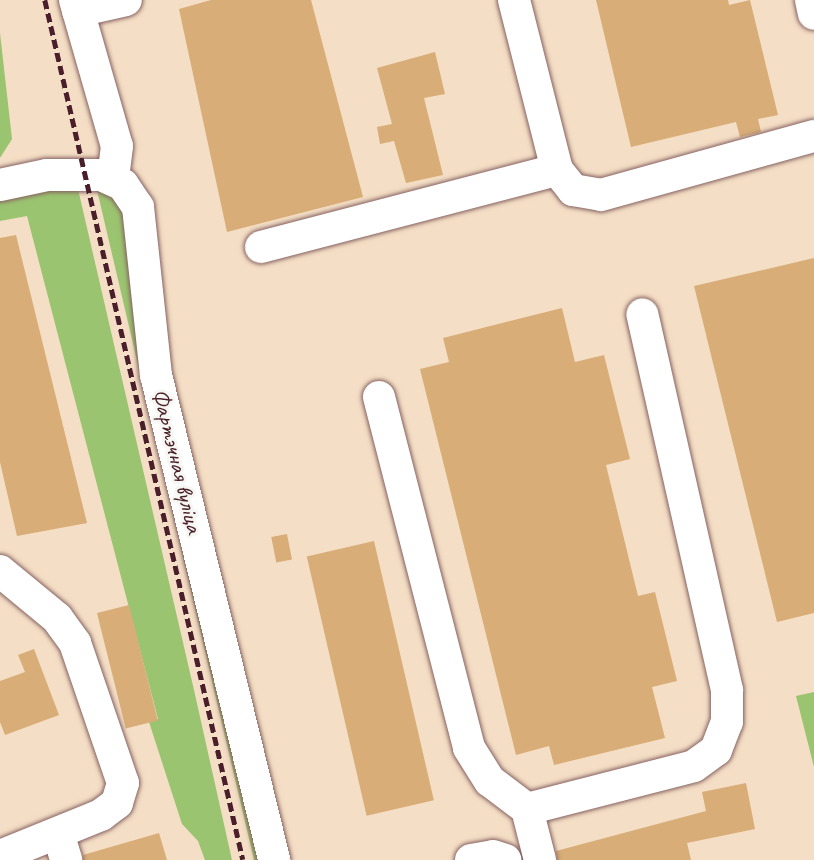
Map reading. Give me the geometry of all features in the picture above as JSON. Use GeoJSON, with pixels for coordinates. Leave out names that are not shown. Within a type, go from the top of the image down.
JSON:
{"type":"FeatureCollection","features":[{"type":"Feature","properties":{"kind":"street"},"geometry":{"type":"LineString","coordinates":[[0,185],[66,173],[113,180],[117,146],[76,6],[126,0]]}},
{"type":"Feature","properties":{"kind":"street"},"geometry":{"type":"LineString","coordinates":[[514,0],[557,170],[573,190],[601,195],[814,136]]}},
{"type":"Feature","properties":{"kind":"street"},"geometry":{"type":"LineString","coordinates":[[811,0],[814,14]]}},
{"type":"Feature","properties":{"kind":"street"},"geometry":{"type":"LineString","coordinates":[[261,247],[557,170]]}},
{"type":"Feature","properties":{"kind":"street","name":"Фартэчная вуліца"},"geometry":{"type":"LineString","coordinates":[[113,180],[132,195],[138,207],[156,375],[274,860]]}},
{"type":"Feature","properties":{"kind":"street"},"geometry":{"type":"LineString","coordinates":[[527,809],[694,766],[716,750],[727,722],[727,690],[642,314]]}},
{"type":"Feature","properties":{"kind":"street"},"geometry":{"type":"LineString","coordinates":[[379,397],[469,748],[490,782],[527,809],[540,860]]}},
{"type":"Feature","properties":{"kind":"street"},"geometry":{"type":"LineString","coordinates":[[0,571],[68,630],[122,773],[121,794],[110,810],[62,847],[0,856]]}},
{"type":"Feature","properties":{"kind":"street"},"geometry":{"type":"LineString","coordinates":[[471,860],[494,856],[505,860]]}},
{"type":"Feature","properties":{"kind":"green space"},"geometry":{"type":"Polygon","coordinates":[[[0,33],[12,139],[0,158],[0,33]]]}},
{"type":"Feature","properties":{"kind":"green space"},"geometry":{"type":"Polygon","coordinates":[[[78,189],[232,860],[205,860],[198,841],[182,824],[149,722],[158,719],[27,216],[0,221],[0,201],[49,190],[78,189]]]}},
{"type":"Feature","properties":{"kind":"green space"},"geometry":{"type":"Polygon","coordinates":[[[97,190],[109,192],[123,206],[265,860],[254,860],[97,190]]]}},
{"type":"Feature","properties":{"kind":"green space"},"geometry":{"type":"Polygon","coordinates":[[[814,692],[814,767],[796,696],[814,692]]]}},
{"type":"Feature","properties":{"kind":"building"},"geometry":{"type":"Polygon","coordinates":[[[211,0],[311,0],[363,197],[227,232],[179,9],[211,0]]]}},
{"type":"Feature","properties":{"kind":"building"},"geometry":{"type":"Polygon","coordinates":[[[596,0],[728,0],[729,5],[750,0],[778,115],[758,119],[761,132],[740,137],[736,122],[631,147],[596,0]]]}},
{"type":"Feature","properties":{"kind":"building"},"geometry":{"type":"Polygon","coordinates":[[[435,52],[445,94],[424,98],[443,175],[406,183],[394,141],[380,144],[377,127],[392,124],[377,68],[435,52]]]}},
{"type":"Feature","properties":{"kind":"building"},"geometry":{"type":"Polygon","coordinates":[[[16,235],[87,523],[17,536],[0,462],[0,238],[16,235]]]}},
{"type":"Feature","properties":{"kind":"building"},"geometry":{"type":"Polygon","coordinates":[[[814,258],[814,613],[777,622],[694,286],[814,258]]]}},
{"type":"Feature","properties":{"kind":"building"},"geometry":{"type":"Polygon","coordinates":[[[562,308],[575,362],[604,355],[630,459],[606,465],[638,596],[655,592],[677,681],[652,687],[665,738],[554,765],[549,746],[516,755],[420,369],[449,362],[443,338],[562,308]]]}},
{"type":"Feature","properties":{"kind":"building"},"geometry":{"type":"Polygon","coordinates":[[[287,534],[292,560],[276,563],[271,537],[287,534]]]}},
{"type":"Feature","properties":{"kind":"building"},"geometry":{"type":"Polygon","coordinates":[[[374,541],[434,800],[367,816],[307,557],[374,541]]]}},
{"type":"Feature","properties":{"kind":"building"},"geometry":{"type":"Polygon","coordinates":[[[129,605],[158,720],[126,728],[97,613],[129,605]]]}},
{"type":"Feature","properties":{"kind":"building"},"geometry":{"type":"Polygon","coordinates":[[[34,649],[59,715],[5,735],[0,722],[0,681],[25,672],[18,655],[34,649]]]}},
{"type":"Feature","properties":{"kind":"building"},"geometry":{"type":"Polygon","coordinates":[[[746,783],[755,829],[687,843],[691,860],[557,860],[556,851],[706,811],[702,792],[746,783]]]}},
{"type":"Feature","properties":{"kind":"building"},"geometry":{"type":"Polygon","coordinates":[[[159,833],[167,860],[83,860],[83,855],[159,833]]]}},
{"type":"Feature","properties":{"kind":"railway"},"geometry":{"type":"LineString","coordinates":[[45,0],[243,860]]}}]}
